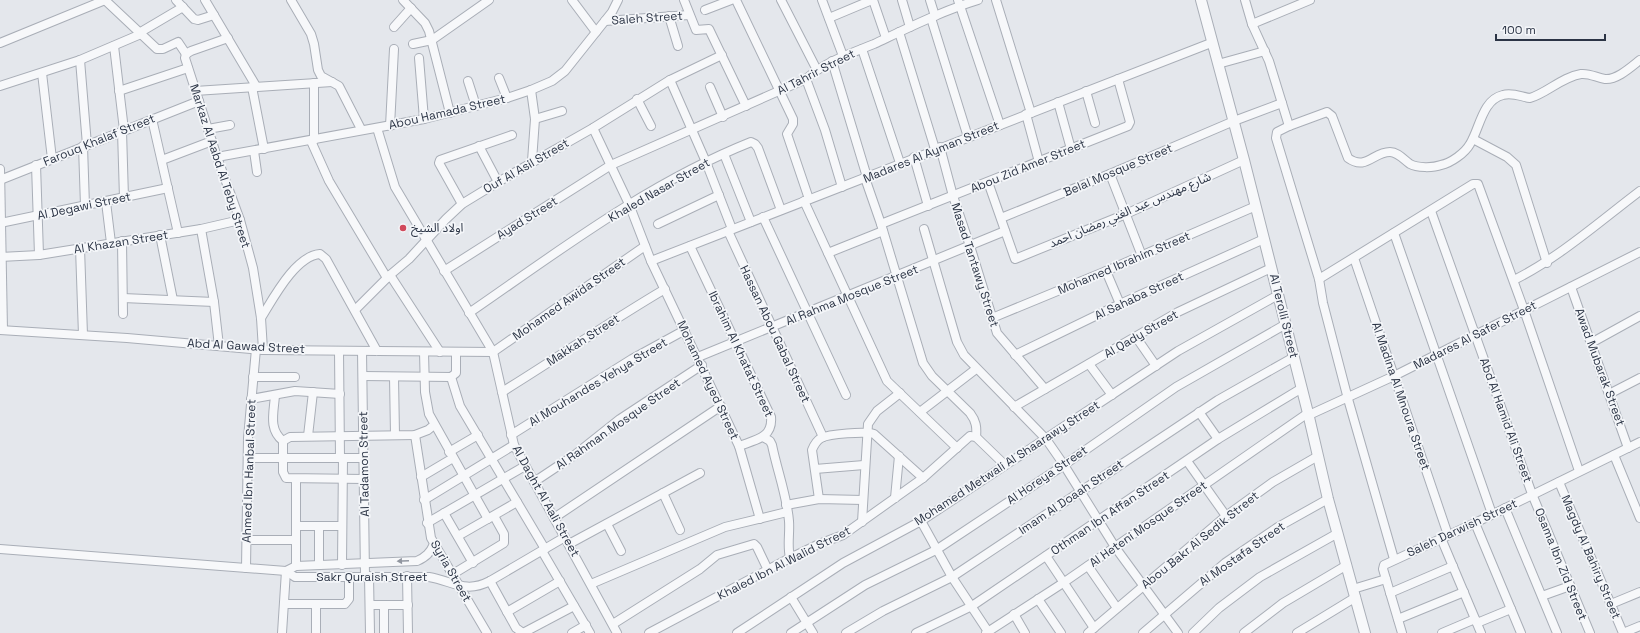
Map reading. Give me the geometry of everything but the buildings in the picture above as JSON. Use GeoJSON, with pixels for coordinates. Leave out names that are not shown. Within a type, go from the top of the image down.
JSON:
{"type":"FeatureCollection","features":[{"type":"Feature","properties":{"kind":"street"},"geometry":{"type":"LineString","coordinates":[[0,43],[105,0],[140,34],[160,50],[178,42],[186,54],[191,50],[228,38]]}},
{"type":"Feature","properties":{"kind":"street"},"geometry":{"type":"LineString","coordinates":[[176,0],[194,19],[198,20],[214,15]]}},
{"type":"Feature","properties":{"kind":"street"},"geometry":{"type":"LineString","coordinates":[[205,0],[228,38],[254,87],[264,149]]}},
{"type":"Feature","properties":{"kind":"street"},"geometry":{"type":"LineString","coordinates":[[291,0],[311,34],[318,70],[327,80],[334,81],[342,90],[361,129]]}},
{"type":"Feature","properties":{"kind":"street"},"geometry":{"type":"LineString","coordinates":[[404,0],[425,23],[432,40],[450,113]]}},
{"type":"Feature","properties":{"kind":"street"},"geometry":{"type":"LineString","coordinates":[[572,0],[596,32]]}},
{"type":"Feature","properties":{"kind":"street","name":"Abou Hamada Street"},"geometry":{"type":"LineString","coordinates":[[217,157],[313,140],[361,129],[390,126],[424,119],[531,90],[559,76],[612,12],[618,0]]}},
{"type":"Feature","properties":{"kind":"street"},"geometry":{"type":"LineString","coordinates":[[684,0],[696,30],[709,29],[746,106]]}},
{"type":"Feature","properties":{"kind":"street"},"geometry":{"type":"LineString","coordinates":[[705,10],[731,0]]}},
{"type":"Feature","properties":{"kind":"street"},"geometry":{"type":"LineString","coordinates":[[736,0],[793,119],[793,124],[788,130],[788,138],[806,200],[828,253],[883,373],[900,394],[957,448]]}},
{"type":"Feature","properties":{"kind":"street"},"geometry":{"type":"LineString","coordinates":[[781,0],[817,70]]}},
{"type":"Feature","properties":{"kind":"street"},"geometry":{"type":"LineString","coordinates":[[822,0],[843,56]]}},
{"type":"Feature","properties":{"kind":"street"},"geometry":{"type":"LineString","coordinates":[[829,18],[873,0],[886,38]]}},
{"type":"Feature","properties":{"kind":"street"},"geometry":{"type":"LineString","coordinates":[[902,0],[910,27]]}},
{"type":"Feature","properties":{"kind":"street"},"geometry":{"type":"LineString","coordinates":[[930,0],[933,17],[968,137]]}},
{"type":"Feature","properties":{"kind":"street","name":"Al Tahrir Street"},"geometry":{"type":"LineString","coordinates":[[611,165],[779,92],[806,79],[817,70],[843,56],[933,17],[959,3],[978,0]]}},
{"type":"Feature","properties":{"kind":"street"},"geometry":{"type":"LineString","coordinates":[[996,0],[1028,114],[1039,162]]}},
{"type":"Feature","properties":{"kind":"street","name":"Al Terolli Street"},"geometry":{"type":"LineString","coordinates":[[1201,0],[1211,42],[1234,121],[1309,414],[1328,499],[1365,633]]}},
{"type":"Feature","properties":{"kind":"street"},"geometry":{"type":"LineString","coordinates":[[1245,0],[1252,24],[1264,51],[1289,126]]}},
{"type":"Feature","properties":{"kind":"street"},"geometry":{"type":"LineString","coordinates":[[1252,24],[1310,0]]}},
{"type":"Feature","properties":{"kind":"street"},"geometry":{"type":"LineString","coordinates":[[413,44],[432,40],[485,1]]}},
{"type":"Feature","properties":{"kind":"street"},"geometry":{"type":"LineString","coordinates":[[959,3],[1000,125]]}},
{"type":"Feature","properties":{"kind":"street"},"geometry":{"type":"LineString","coordinates":[[0,86],[80,60],[114,46],[140,34],[183,7]]}},
{"type":"Feature","properties":{"kind":"street"},"geometry":{"type":"LineString","coordinates":[[394,27],[411,8]]}},
{"type":"Feature","properties":{"kind":"street","name":"Saleh Street"},"geometry":{"type":"LineString","coordinates":[[605,20],[690,15]]}},
{"type":"Feature","properties":{"kind":"street"},"geometry":{"type":"LineString","coordinates":[[669,16],[678,46]]}},
{"type":"Feature","properties":{"kind":"street","name":"Masad Tantawy Street"},"geometry":{"type":"LineString","coordinates":[[899,32],[999,337],[1045,390]]}},
{"type":"Feature","properties":{"kind":"street","name":"Madares Al Ayman Street"},"geometry":{"type":"LineString","coordinates":[[651,261],[1211,42]]}},
{"type":"Feature","properties":{"kind":"street"},"geometry":{"type":"LineString","coordinates":[[114,46],[123,130],[124,198]]}},
{"type":"Feature","properties":{"kind":"street"},"geometry":{"type":"LineString","coordinates":[[390,126],[394,49]]}},
{"type":"Feature","properties":{"kind":"street"},"geometry":{"type":"LineString","coordinates":[[862,49],[900,163]]}},
{"type":"Feature","properties":{"kind":"street"},"geometry":{"type":"LineString","coordinates":[[1218,64],[1264,51]]}},
{"type":"Feature","properties":{"kind":"street","name":"Markaz Al Aabd Al Teby Street"},"geometry":{"type":"LineString","coordinates":[[186,54],[185,58],[188,68],[217,157],[240,220],[253,268],[261,318],[259,349]]}},
{"type":"Feature","properties":{"kind":"street","name":"Ouf Al Asil Street"},"geometry":{"type":"LineString","coordinates":[[355,310],[388,276],[409,259],[462,204],[532,162],[593,128],[637,99],[670,80],[722,55]]}},
{"type":"Feature","properties":{"kind":"street"},"geometry":{"type":"LineString","coordinates":[[419,58],[424,119]]}},
{"type":"Feature","properties":{"kind":"street"},"geometry":{"type":"LineString","coordinates":[[80,60],[85,146],[85,206]]}},
{"type":"Feature","properties":{"kind":"street"},"geometry":{"type":"LineString","coordinates":[[1394,559],[1348,399],[1323,303],[1319,278],[1276,138],[1277,132],[1289,126],[1325,113],[1329,113],[1348,158],[1358,163],[1367,161],[1386,152],[1393,152],[1411,165],[1441,166],[1470,146],[1487,106],[1495,99],[1503,95],[1512,94],[1530,98],[1564,80],[1580,74],[1592,75],[1606,79],[1616,77],[1640,60]]}},
{"type":"Feature","properties":{"kind":"street"},"geometry":{"type":"LineString","coordinates":[[832,62],[923,363],[932,376],[970,413],[975,420],[977,428],[976,437],[1005,465]]}},
{"type":"Feature","properties":{"kind":"street"},"geometry":{"type":"LineString","coordinates":[[119,91],[188,68]]}},
{"type":"Feature","properties":{"kind":"street"},"geometry":{"type":"LineString","coordinates":[[42,73],[52,159]]}},
{"type":"Feature","properties":{"kind":"street"},"geometry":{"type":"LineString","coordinates":[[499,78],[506,98]]}},
{"type":"Feature","properties":{"kind":"street"},"geometry":{"type":"LineString","coordinates":[[806,79],[825,130],[842,187]]}},
{"type":"Feature","properties":{"kind":"street","name":"Abou Zid Amer Street"},"geometry":{"type":"LineString","coordinates":[[828,253],[928,206],[1128,126],[1130,122],[1118,79]]}},
{"type":"Feature","properties":{"kind":"street","name":"Hassan Abou Gabal Street"},"geometry":{"type":"LineString","coordinates":[[670,80],[706,162],[730,230],[772,327],[823,437]]}},
{"type":"Feature","properties":{"kind":"street"},"geometry":{"type":"LineString","coordinates":[[196,90],[334,81]]}},
{"type":"Feature","properties":{"kind":"street"},"geometry":{"type":"LineString","coordinates":[[468,81],[476,106]]}},
{"type":"Feature","properties":{"kind":"street"},"geometry":{"type":"LineString","coordinates":[[314,83],[313,140],[329,181],[388,276],[440,352]]}},
{"type":"Feature","properties":{"kind":"street"},"geometry":{"type":"LineString","coordinates":[[710,87],[723,117]]}},
{"type":"Feature","properties":{"kind":"street"},"geometry":{"type":"LineString","coordinates":[[531,90],[535,119],[532,162]]}},
{"type":"Feature","properties":{"kind":"street"},"geometry":{"type":"LineString","coordinates":[[1086,91],[1095,123]]}},
{"type":"Feature","properties":{"kind":"street"},"geometry":{"type":"LineString","coordinates":[[637,99],[651,126]]}},
{"type":"Feature","properties":{"kind":"street","name":"Farouq Khalaf Street"},"geometry":{"type":"LineString","coordinates":[[0,180],[199,101]]}},
{"type":"Feature","properties":{"kind":"street"},"geometry":{"type":"LineString","coordinates":[[1058,102],[1071,149]]}},
{"type":"Feature","properties":{"kind":"street","name":"Belal Mosque Street"},"geometry":{"type":"LineString","coordinates":[[1001,218],[1110,174],[1234,121],[1282,103]]}},
{"type":"Feature","properties":{"kind":"street"},"geometry":{"type":"LineString","coordinates":[[535,119],[562,111]]}},
{"type":"Feature","properties":{"kind":"street"},"geometry":{"type":"LineString","coordinates":[[152,119],[178,233]]}},
{"type":"Feature","properties":{"kind":"street"},"geometry":{"type":"LineString","coordinates":[[208,129],[230,125]]}},
{"type":"Feature","properties":{"kind":"street","name":"Al Daght Al Aali Street"},"geometry":{"type":"LineString","coordinates":[[377,128],[392,180],[426,241],[493,352],[514,445],[617,633]]}},
{"type":"Feature","properties":{"kind":"street","name":"Mohamed Ayed Street"},"geometry":{"type":"LineString","coordinates":[[593,128],[611,165],[651,261],[700,361],[739,446],[760,518]]}},
{"type":"Feature","properties":{"kind":"street"},"geometry":{"type":"LineString","coordinates":[[462,204],[439,162],[512,135]]}},
{"type":"Feature","properties":{"kind":"street"},"geometry":{"type":"LineString","coordinates":[[1473,139],[1512,160],[1516,165],[1547,263]]}},
{"type":"Feature","properties":{"kind":"street"},"geometry":{"type":"LineString","coordinates":[[162,160],[212,141]]}},
{"type":"Feature","properties":{"kind":"street","name":"Khaled Nasar Street"},"geometry":{"type":"LineString","coordinates":[[469,313],[628,204],[706,162],[751,142],[755,144],[781,210]]}},
{"type":"Feature","properties":{"kind":"street"},"geometry":{"type":"LineString","coordinates":[[479,146],[498,182]]}},
{"type":"Feature","properties":{"kind":"street"},"geometry":{"type":"LineString","coordinates":[[254,151],[257,172]]}},
{"type":"Feature","properties":{"kind":"street"},"geometry":{"type":"LineString","coordinates":[[724,154],[751,222]]}},
{"type":"Feature","properties":{"kind":"street"},"geometry":{"type":"LineString","coordinates":[[914,157],[928,206]]}},
{"type":"Feature","properties":{"kind":"street","name":"شارع مهندس عبد الغني رمضان احمد"},"geometry":{"type":"LineString","coordinates":[[1005,231],[1015,259],[1126,214],[1244,160]]}},
{"type":"Feature","properties":{"kind":"street"},"geometry":{"type":"LineString","coordinates":[[36,165],[36,216],[39,255]]}},
{"type":"Feature","properties":{"kind":"street","name":"Ayad Street"},"geometry":{"type":"LineString","coordinates":[[444,271],[611,165]]}},
{"type":"Feature","properties":{"kind":"street"},"geometry":{"type":"LineString","coordinates":[[0,169],[2,330]]}},
{"type":"Feature","properties":{"kind":"street"},"geometry":{"type":"LineString","coordinates":[[1110,174],[1142,256]]}},
{"type":"Feature","properties":{"kind":"street"},"geometry":{"type":"LineString","coordinates":[[988,182],[1005,231]]}},
{"type":"Feature","properties":{"kind":"street"},"geometry":{"type":"LineString","coordinates":[[1319,278],[1354,258],[1472,184],[1476,184],[1480,188],[1514,280],[1579,472]]}},
{"type":"Feature","properties":{"kind":"street","name":"Al Degawi Street"},"geometry":{"type":"LineString","coordinates":[[1,223],[168,188]]}},
{"type":"Feature","properties":{"kind":"street"},"geometry":{"type":"LineString","coordinates":[[1514,280],[1547,263],[1640,191]]}},
{"type":"Feature","properties":{"kind":"street"},"geometry":{"type":"LineString","coordinates":[[658,224],[719,196]]}},
{"type":"Feature","properties":{"kind":"street"},"geometry":{"type":"LineString","coordinates":[[106,202],[111,243]]}},
{"type":"Feature","properties":{"kind":"street","name":"Mohamed Ibrahim Street"},"geometry":{"type":"LineString","coordinates":[[992,318],[1142,256],[1256,206]]}},
{"type":"Feature","properties":{"kind":"street","name":"Abd Al Hamid Ali Street"},"geometry":{"type":"LineString","coordinates":[[1431,210],[1532,494]]}},
{"type":"Feature","properties":{"kind":"street"},"geometry":{"type":"LineString","coordinates":[[763,217],[846,395]]}},
{"type":"Feature","properties":{"kind":"street","name":"Al Khazan Street"},"geometry":{"type":"LineString","coordinates":[[1,257],[39,255],[201,229],[240,220]]}},
{"type":"Feature","properties":{"kind":"street"},"geometry":{"type":"LineString","coordinates":[[924,228],[957,342],[964,355],[1046,439],[1064,465],[1114,547],[1178,633]]}},
{"type":"Feature","properties":{"kind":"street"},"geometry":{"type":"LineString","coordinates":[[201,229],[214,302],[219,346]]}},
{"type":"Feature","properties":{"kind":"street","name":"Al Rahma Mosque Street"},"geometry":{"type":"LineString","coordinates":[[700,361],[736,342],[1005,231]]}},
{"type":"Feature","properties":{"kind":"street"},"geometry":{"type":"LineString","coordinates":[[1394,233],[1492,514]]}},
{"type":"Feature","properties":{"kind":"street"},"geometry":{"type":"LineString","coordinates":[[160,235],[173,300]]}},
{"type":"Feature","properties":{"kind":"street","name":"Al Sahaba Street"},"geometry":{"type":"LineString","coordinates":[[1015,355],[1120,304],[1264,239]]}},
{"type":"Feature","properties":{"kind":"street"},"geometry":{"type":"LineString","coordinates":[[122,241],[123,314]]}},
{"type":"Feature","properties":{"kind":"street","name":"Mohamed Awida Street"},"geometry":{"type":"LineString","coordinates":[[493,352],[645,246]]}},
{"type":"Feature","properties":{"kind":"street","name":"Ibrahim Al Khatat Street"},"geometry":{"type":"LineString","coordinates":[[690,246],[771,417],[772,425],[769,432],[763,437],[739,446]]}},
{"type":"Feature","properties":{"kind":"street"},"geometry":{"type":"LineString","coordinates":[[80,248],[83,335]]}},
{"type":"Feature","properties":{"kind":"street","name":"Madares Al Safer Street"},"geometry":{"type":"LineString","coordinates":[[1309,414],[1348,399],[1640,252]]}},
{"type":"Feature","properties":{"kind":"street"},"geometry":{"type":"LineString","coordinates":[[261,318],[287,278],[302,262],[316,254],[323,256],[377,351]]}},
{"type":"Feature","properties":{"kind":"street","name":"Al Madina Al Mnoura Street"},"geometry":{"type":"LineString","coordinates":[[1354,258],[1394,376],[1445,536],[1453,566],[1481,633]]}},
{"type":"Feature","properties":{"kind":"street","name":"Al Qady Street"},"geometry":{"type":"LineString","coordinates":[[1014,407],[1178,312],[1271,268]]}},
{"type":"Feature","properties":{"kind":"street"},"geometry":{"type":"LineString","coordinates":[[1106,271],[1120,304]]}},
{"type":"Feature","properties":{"kind":"street","name":"Awad Mubarak Street"},"geometry":{"type":"LineString","coordinates":[[1571,287],[1628,448]]}},
{"type":"Feature","properties":{"kind":"street","name":"Makkah Street"},"geometry":{"type":"LineString","coordinates":[[502,392],[554,360],[590,334],[665,289]]}},
{"type":"Feature","properties":{"kind":"street","name":"Mohamed Metwali Al Shaarawy Street"},"geometry":{"type":"LineString","coordinates":[[737,633],[853,556],[921,521],[1202,337],[1278,295]]}},
{"type":"Feature","properties":{"kind":"street"},"geometry":{"type":"LineString","coordinates":[[123,298],[214,302]]}},
{"type":"Feature","properties":{"kind":"street"},"geometry":{"type":"LineString","coordinates":[[1591,343],[1640,316]]}},
{"type":"Feature","properties":{"kind":"street","name":"Al Horeya Street"},"geometry":{"type":"LineString","coordinates":[[791,633],[865,585],[936,550],[1064,465],[1176,386],[1286,324]]}},
{"type":"Feature","properties":{"kind":"street","name":"Abd Al Gawad Street"},"geometry":{"type":"LineString","coordinates":[[2,330],[259,349],[493,352]]}},
{"type":"Feature","properties":{"kind":"street","name":"Al Mouhandes Yehya Street"},"geometry":{"type":"LineString","coordinates":[[511,435],[632,358],[684,330]]}},
{"type":"Feature","properties":{"kind":"street"},"geometry":{"type":"LineString","coordinates":[[1136,337],[1156,366]]}},
{"type":"Feature","properties":{"kind":"street","name":"Ahmed Ibn Hanbal Street"},"geometry":{"type":"LineString","coordinates":[[246,568],[248,458],[251,399],[253,377],[259,349]]}},
{"type":"Feature","properties":{"kind":"street"},"geometry":{"type":"LineString","coordinates":[[339,351],[340,436],[343,479],[342,565]]}},
{"type":"Feature","properties":{"kind":"street","name":"Al Tadamon Street"},"geometry":{"type":"LineString","coordinates":[[362,351],[365,564],[370,605],[370,633]]}},
{"type":"Feature","properties":{"kind":"street"},"geometry":{"type":"LineString","coordinates":[[424,352],[426,403],[434,425],[474,496],[504,534],[504,543],[453,574]]}},
{"type":"Feature","properties":{"kind":"street"},"geometry":{"type":"LineString","coordinates":[[363,376],[451,377],[456,373],[456,352]]}},
{"type":"Feature","properties":{"kind":"street","name":"Imam Al Doaah Street"},"geometry":{"type":"LineString","coordinates":[[846,633],[883,611],[952,577],[1236,388],[1294,357]]}},
{"type":"Feature","properties":{"kind":"street","name":"Al Rahman Mosque Street"},"geometry":{"type":"LineString","coordinates":[[534,482],[576,454],[620,419],[700,361]]}},
{"type":"Feature","properties":{"kind":"street"},"geometry":{"type":"LineString","coordinates":[[1089,364],[1112,395]]}},
{"type":"Feature","properties":{"kind":"street"},"geometry":{"type":"LineString","coordinates":[[920,412],[976,369]]}},
{"type":"Feature","properties":{"kind":"street"},"geometry":{"type":"LineString","coordinates":[[394,376],[395,435]]}},
{"type":"Feature","properties":{"kind":"street"},"geometry":{"type":"LineString","coordinates":[[253,377],[295,377]]}},
{"type":"Feature","properties":{"kind":"street"},"geometry":{"type":"LineString","coordinates":[[451,377],[456,396],[590,633]]}},
{"type":"Feature","properties":{"kind":"street"},"geometry":{"type":"LineString","coordinates":[[1609,394],[1640,378]]}},
{"type":"Feature","properties":{"kind":"street","name":"Othman Ibn Affan Street"},"geometry":{"type":"LineString","coordinates":[[916,633],[972,606],[1218,439],[1302,388]]}},
{"type":"Feature","properties":{"kind":"street"},"geometry":{"type":"LineString","coordinates":[[251,399],[295,391],[340,394]]}},
{"type":"Feature","properties":{"kind":"street"},"geometry":{"type":"LineString","coordinates":[[308,436],[313,392]]}},
{"type":"Feature","properties":{"kind":"street"},"geometry":{"type":"LineString","coordinates":[[862,522],[866,433],[872,417],[900,394]]}},
{"type":"Feature","properties":{"kind":"street"},"geometry":{"type":"LineString","coordinates":[[275,395],[273,425],[278,437],[283,441]]}},
{"type":"Feature","properties":{"kind":"street"},"geometry":{"type":"LineString","coordinates":[[554,518],[721,406]]}},
{"type":"Feature","properties":{"kind":"street"},"geometry":{"type":"LineString","coordinates":[[1199,412],[1218,439]]}},
{"type":"Feature","properties":{"kind":"street","name":"Al Heteni Mosque Street"},"geometry":{"type":"LineString","coordinates":[[988,632],[1088,566],[1309,414]]}},
{"type":"Feature","properties":{"kind":"street"},"geometry":{"type":"LineString","coordinates":[[283,441],[290,437],[308,436],[415,435],[428,430],[434,425]]}},
{"type":"Feature","properties":{"kind":"street"},"geometry":{"type":"LineString","coordinates":[[819,499],[812,450],[814,444],[823,437],[866,433],[874,434],[923,478]]}},
{"type":"Feature","properties":{"kind":"street","name":"Syria Street"},"geometry":{"type":"LineString","coordinates":[[415,435],[427,523],[434,544],[487,633]]}},
{"type":"Feature","properties":{"kind":"street"},"geometry":{"type":"LineString","coordinates":[[421,477],[478,435]]}},
{"type":"Feature","properties":{"kind":"street","name":"Khaled Ibn Al Walid Street"},"geometry":{"type":"LineString","coordinates":[[649,633],[790,558],[843,535],[923,478],[970,436],[976,437]]}},
{"type":"Feature","properties":{"kind":"street"},"geometry":{"type":"LineString","coordinates":[[763,437],[767,438],[772,445],[787,508],[789,530],[787,546],[790,558]]}},
{"type":"Feature","properties":{"kind":"street"},"geometry":{"type":"LineString","coordinates":[[283,441],[283,476],[289,479],[364,479]]}},
{"type":"Feature","properties":{"kind":"street","name":"Saleh Darwish Street"},"geometry":{"type":"LineString","coordinates":[[1386,579],[1383,566],[1394,559],[1475,523],[1640,442]]}},
{"type":"Feature","properties":{"kind":"street"},"geometry":{"type":"LineString","coordinates":[[424,500],[514,445]]}},
{"type":"Feature","properties":{"kind":"street"},"geometry":{"type":"LineString","coordinates":[[1614,455],[1640,518]]}},
{"type":"Feature","properties":{"kind":"street"},"geometry":{"type":"LineString","coordinates":[[895,498],[899,456]]}},
{"type":"Feature","properties":{"kind":"street","name":"Abou Bakr Al Sedik Street"},"geometry":{"type":"LineString","coordinates":[[1091,630],[1226,516],[1273,482],[1318,456]]}},
{"type":"Feature","properties":{"kind":"street"},"geometry":{"type":"LineString","coordinates":[[248,458],[364,458]]}},
{"type":"Feature","properties":{"kind":"street"},"geometry":{"type":"LineString","coordinates":[[1187,461],[1226,516]]}},
{"type":"Feature","properties":{"kind":"street"},"geometry":{"type":"LineString","coordinates":[[815,469],[864,465]]}},
{"type":"Feature","properties":{"kind":"street"},"geometry":{"type":"LineString","coordinates":[[427,523],[525,466]]}},
{"type":"Feature","properties":{"kind":"street","name":"Sakr Quraish Street"},"geometry":{"type":"LineString","coordinates":[[0,548],[286,571],[295,577],[407,576],[440,578],[460,587],[470,588],[480,586],[490,581],[544,550],[607,524],[700,473]]}},
{"type":"Feature","properties":{"kind":"street"},"geometry":{"type":"LineString","coordinates":[[296,479],[296,566]]}},
{"type":"Feature","properties":{"kind":"street","name":"Magdy Al Bahiry Street"},"geometry":{"type":"LineString","coordinates":[[1559,482],[1623,633]]}},
{"type":"Feature","properties":{"kind":"street"},"geometry":{"type":"LineString","coordinates":[[662,493],[680,530]]}},
{"type":"Feature","properties":{"kind":"street","name":"Osama Ibn Zid Street"},"geometry":{"type":"LineString","coordinates":[[1532,494],[1590,633]]}},
{"type":"Feature","properties":{"kind":"street"},"geometry":{"type":"LineString","coordinates":[[591,584],[725,527],[760,518],[787,508],[819,499],[863,500]]}},
{"type":"Feature","properties":{"kind":"street","name":"Al Mostafa Street"},"geometry":{"type":"LineString","coordinates":[[1144,633],[1199,583],[1251,545],[1328,499]]}},
{"type":"Feature","properties":{"kind":"street"},"geometry":{"type":"LineString","coordinates":[[458,536],[517,502]]}},
{"type":"Feature","properties":{"kind":"street"},"geometry":{"type":"LineString","coordinates":[[1505,508],[1558,633]]}},
{"type":"Feature","properties":{"kind":"street"},"geometry":{"type":"LineString","coordinates":[[444,513],[473,562]]}},
{"type":"Feature","properties":{"kind":"street"},"geometry":{"type":"LineString","coordinates":[[921,521],[952,577],[988,632]]}},
{"type":"Feature","properties":{"kind":"street"},"geometry":{"type":"LineString","coordinates":[[1475,523],[1521,633]]}},
{"type":"Feature","properties":{"kind":"street"},"geometry":{"type":"LineString","coordinates":[[607,524],[621,551]]}},
{"type":"Feature","properties":{"kind":"street"},"geometry":{"type":"LineString","coordinates":[[296,526],[342,526]]}},
{"type":"Feature","properties":{"kind":"street"},"geometry":{"type":"LineString","coordinates":[[319,565],[320,526]]}},
{"type":"Feature","properties":{"kind":"street"},"geometry":{"type":"LineString","coordinates":[[1193,633],[1219,608],[1244,588],[1338,533]]}},
{"type":"Feature","properties":{"kind":"street"},"geometry":{"type":"LineString","coordinates":[[246,540],[296,540]]}},
{"type":"Feature","properties":{"kind":"street","name":"Sakr Quraish Street"},"geometry":{"type":"LineString","coordinates":[[286,571],[296,566],[417,561],[431,552],[434,544]]}},
{"type":"Feature","properties":{"kind":"street"},"geometry":{"type":"LineString","coordinates":[[613,624],[700,569],[711,558],[723,553],[754,544],[757,547],[768,570]]}},
{"type":"Feature","properties":{"kind":"street"},"geometry":{"type":"LineString","coordinates":[[1046,556],[1091,630]]}},
{"type":"Feature","properties":{"kind":"street"},"geometry":{"type":"LineString","coordinates":[[1244,633],[1283,603],[1347,565]]}},
{"type":"Feature","properties":{"kind":"street"},"geometry":{"type":"LineString","coordinates":[[1088,566],[1117,608]]}},
{"type":"Feature","properties":{"kind":"street"},"geometry":{"type":"LineString","coordinates":[[1390,593],[1453,566]]}},
{"type":"Feature","properties":{"kind":"street"},"geometry":{"type":"LineString","coordinates":[[282,633],[286,571]]}},
{"type":"Feature","properties":{"kind":"street"},"geometry":{"type":"LineString","coordinates":[[284,604],[347,603],[349,599],[349,576]]}},
{"type":"Feature","properties":{"kind":"street"},"geometry":{"type":"LineString","coordinates":[[407,576],[408,633]]}},
{"type":"Feature","properties":{"kind":"street"},"geometry":{"type":"LineString","coordinates":[[1297,633],[1355,593],[1386,579],[1402,633]]}},
{"type":"Feature","properties":{"kind":"street"},"geometry":{"type":"LineString","coordinates":[[490,581],[519,631],[528,632],[538,630],[574,606]]}},
{"type":"Feature","properties":{"kind":"street"},"geometry":{"type":"LineString","coordinates":[[507,612],[560,581]]}},
{"type":"Feature","properties":{"kind":"street"},"geometry":{"type":"LineString","coordinates":[[1542,596],[1570,586]]}},
{"type":"Feature","properties":{"kind":"street"},"geometry":{"type":"LineString","coordinates":[[1398,619],[1464,592]]}},
{"type":"Feature","properties":{"kind":"street"},"geometry":{"type":"LineString","coordinates":[[1611,604],[1640,592]]}},
{"type":"Feature","properties":{"kind":"street"},"geometry":{"type":"LineString","coordinates":[[791,597],[813,633]]}},
{"type":"Feature","properties":{"kind":"street"},"geometry":{"type":"LineString","coordinates":[[1038,599],[1061,633]]}},
{"type":"Feature","properties":{"kind":"street"},"geometry":{"type":"LineString","coordinates":[[316,604],[316,633]]}},
{"type":"Feature","properties":{"kind":"street"},"geometry":{"type":"LineString","coordinates":[[370,605],[408,605]]}},
{"type":"Feature","properties":{"kind":"street"},"geometry":{"type":"LineString","coordinates":[[384,605],[384,633]]}},
{"type":"Feature","properties":{"kind":"street"},"geometry":{"type":"LineString","coordinates":[[1442,633],[1511,609]]}},
{"type":"Feature","properties":{"kind":"street"},"geometry":{"type":"LineString","coordinates":[[1014,614],[1025,633]]}},
{"type":"Feature","properties":{"kind":"street"},"geometry":{"type":"LineString","coordinates":[[572,633],[586,625]]}},
{"type":"Feature","properties":{"kind":"street"},"geometry":{"type":"LineString","coordinates":[[1623,633],[1640,626]]}},
{"type":"Feature","properties":{"kind":"place","name":"اولاد الشيخ"},"geometry":{"type":"Point","coordinates":[403,228]}}]}
